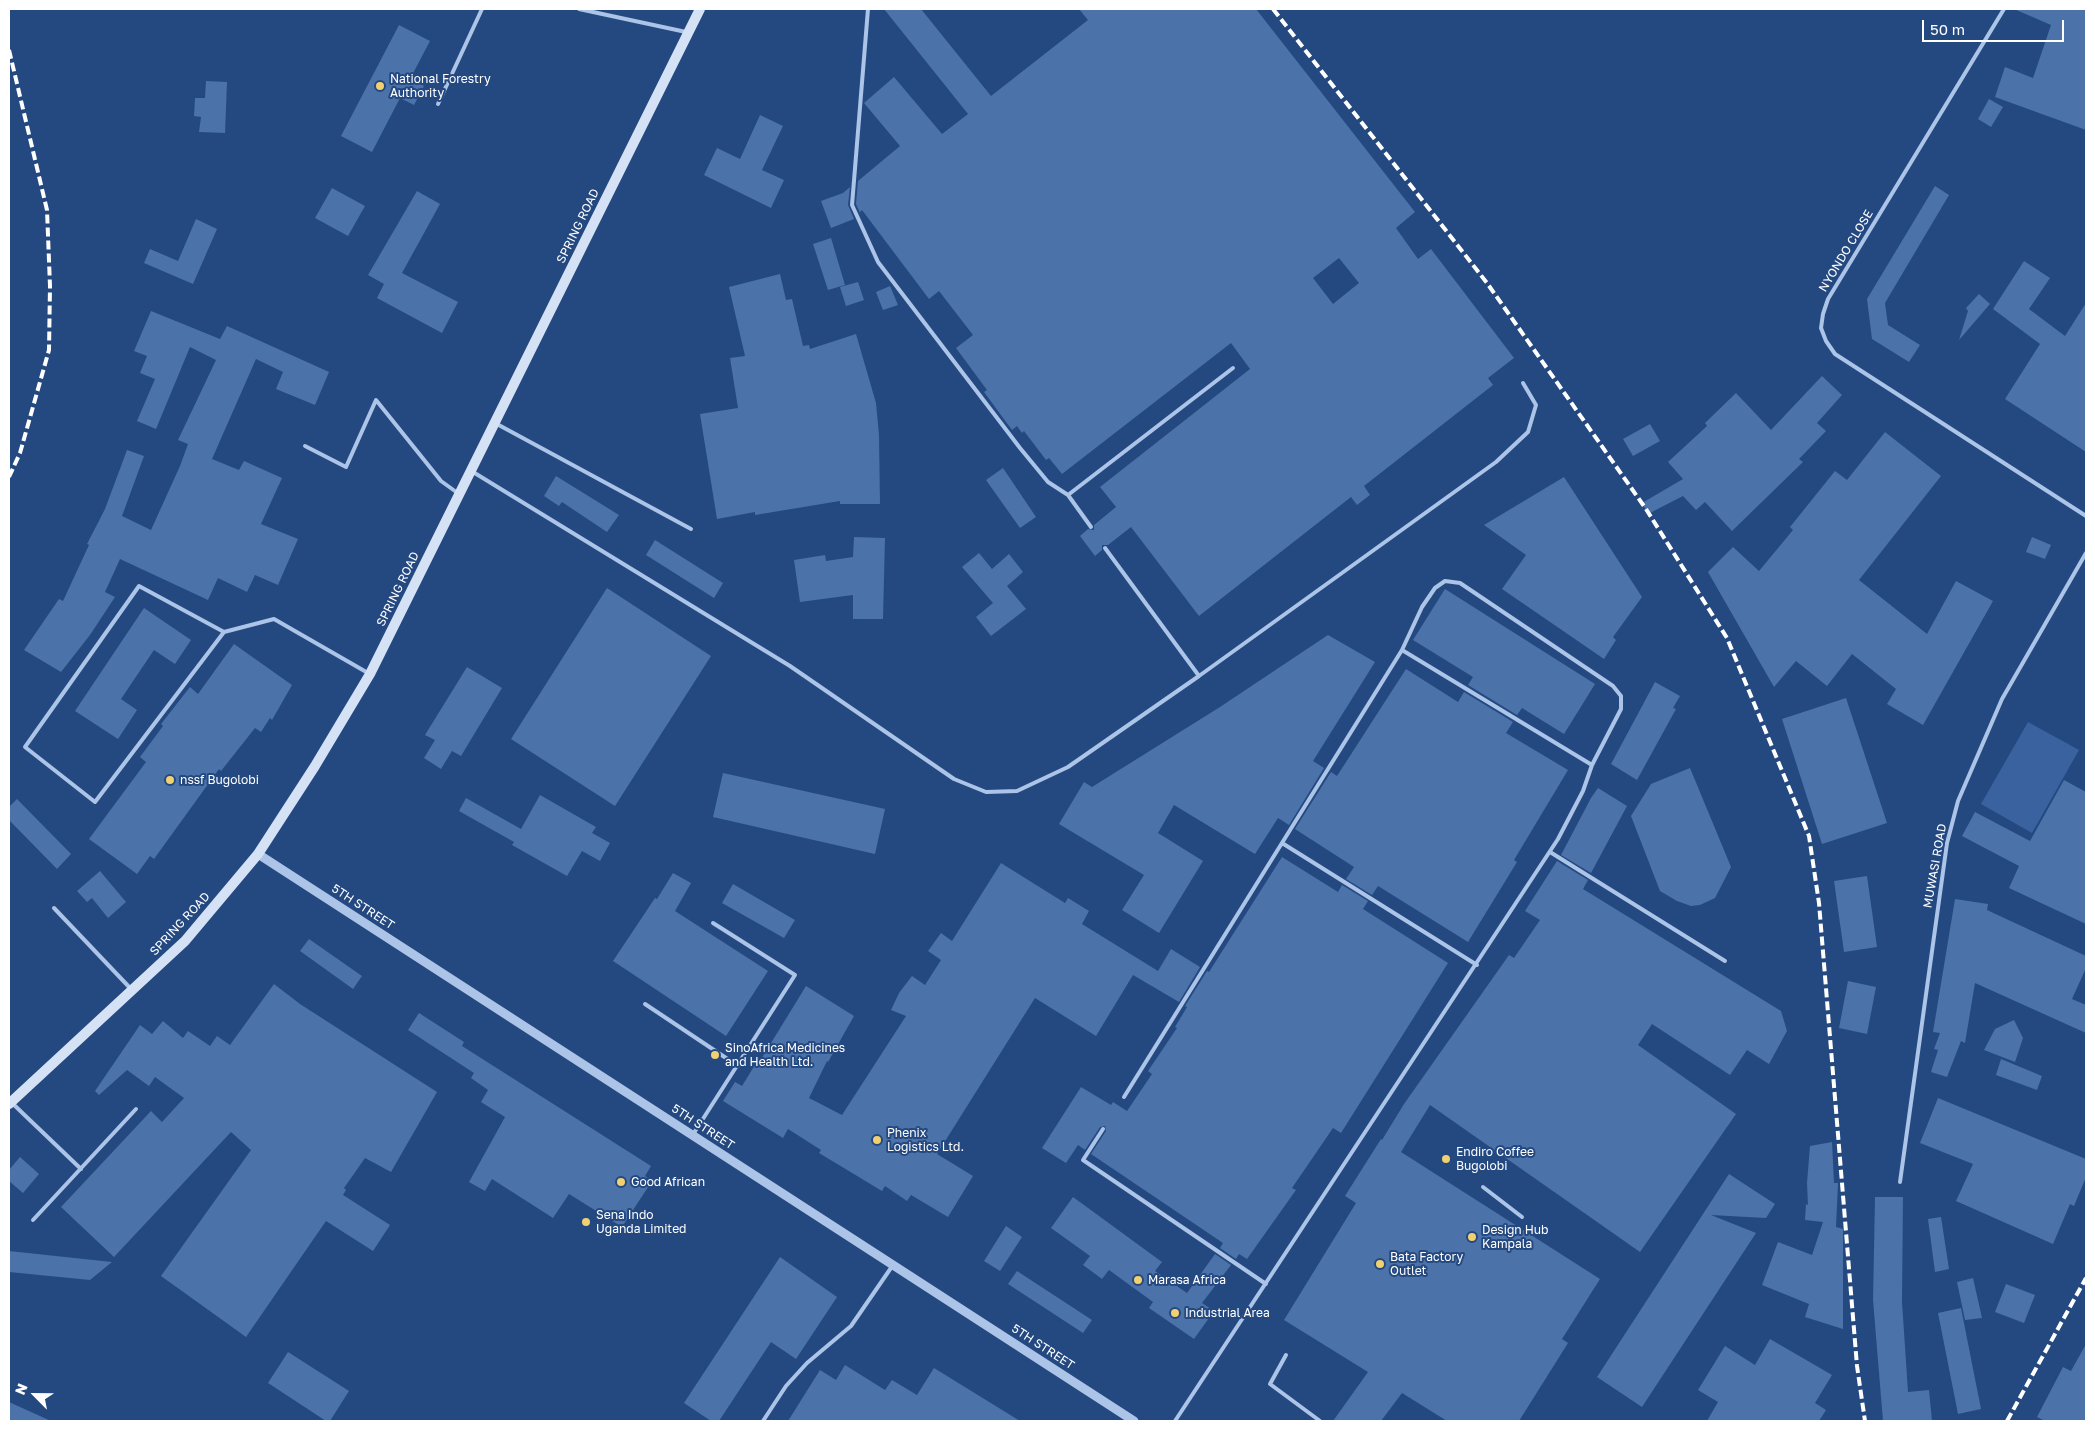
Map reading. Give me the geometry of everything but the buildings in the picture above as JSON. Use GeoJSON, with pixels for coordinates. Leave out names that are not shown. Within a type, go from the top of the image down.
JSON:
{"type":"FeatureCollection","features":[{"type":"Feature","properties":{"kind":"main road","name":"SPRING ROAD"},"geometry":{"type":"LineString","coordinates":[[10,1103],[185,941],[258,854],[315,766],[370,674],[700,9]]}},
{"type":"Feature","properties":{"kind":"street","name":"5TH STREET"},"geometry":{"type":"LineString","coordinates":[[258,854],[1134,1421]]}},
{"type":"Feature","properties":{"kind":"lane"},"geometry":{"type":"LineString","coordinates":[[438,104],[482,9]]}},
{"type":"Feature","properties":{"kind":"lane"},"geometry":{"type":"LineString","coordinates":[[580,9],[688,33]]}},
{"type":"Feature","properties":{"kind":"lane"},"geometry":{"type":"LineString","coordinates":[[868,9],[852,205],[878,262],[1020,448],[1048,482],[1068,495],[1091,527]]}},
{"type":"Feature","properties":{"kind":"lane","name":"NYONDO CLOSE"},"geometry":{"type":"LineString","coordinates":[[2004,9],[1828,299],[1821,328],[1826,341],[1835,354],[2086,516]]}},
{"type":"Feature","properties":{"kind":"lane"},"geometry":{"type":"LineString","coordinates":[[1068,495],[1233,368]]}},
{"type":"Feature","properties":{"kind":"lane"},"geometry":{"type":"LineString","coordinates":[[471,470],[790,666],[954,779],[986,792],[1017,791],[1068,767],[1199,676],[1496,462],[1528,432],[1536,405],[1523,383]]}},
{"type":"Feature","properties":{"kind":"lane"},"geometry":{"type":"LineString","coordinates":[[306,446],[346,467],[376,400],[441,481],[459,494]]}},
{"type":"Feature","properties":{"kind":"lane"},"geometry":{"type":"LineString","coordinates":[[494,423],[691,529]]}},
{"type":"Feature","properties":{"kind":"lane"},"geometry":{"type":"LineString","coordinates":[[1104,548],[1199,676]]}},
{"type":"Feature","properties":{"kind":"lane","name":"MUWASI ROAD"},"geometry":{"type":"LineString","coordinates":[[1900,1182],[1947,843],[1958,801],[2002,699],[2086,553]]}},
{"type":"Feature","properties":{"kind":"lane"},"geometry":{"type":"LineString","coordinates":[[1124,1096],[1402,650],[1422,607],[1434,588],[1445,582],[1460,583],[1614,686],[1621,696],[1621,709],[1592,765],[1583,791],[1550,852],[1175,1421]]}},
{"type":"Feature","properties":{"kind":"lane"},"geometry":{"type":"LineString","coordinates":[[224,632],[139,586],[25,747],[95,802],[224,632],[274,619],[370,674]]}},
{"type":"Feature","properties":{"kind":"lane"},"geometry":{"type":"LineString","coordinates":[[1402,650],[1592,765]]}},
{"type":"Feature","properties":{"kind":"lane"},"geometry":{"type":"LineString","coordinates":[[1282,843],[1477,965]]}},
{"type":"Feature","properties":{"kind":"lane"},"geometry":{"type":"LineString","coordinates":[[1550,852],[1726,961]]}},
{"type":"Feature","properties":{"kind":"lane"},"geometry":{"type":"LineString","coordinates":[[54,908],[132,991]]}},
{"type":"Feature","properties":{"kind":"lane"},"geometry":{"type":"LineString","coordinates":[[692,1136],[795,975],[713,923]]}},
{"type":"Feature","properties":{"kind":"lane"},"geometry":{"type":"LineString","coordinates":[[645,1004],[738,1066]]}},
{"type":"Feature","properties":{"kind":"lane"},"geometry":{"type":"LineString","coordinates":[[10,1103],[80,1169]]}},
{"type":"Feature","properties":{"kind":"lane"},"geometry":{"type":"LineString","coordinates":[[33,1220],[136,1109]]}},
{"type":"Feature","properties":{"kind":"lane"},"geometry":{"type":"LineString","coordinates":[[1103,1129],[1083,1160],[1266,1284]]}},
{"type":"Feature","properties":{"kind":"lane"},"geometry":{"type":"LineString","coordinates":[[1483,1187],[1522,1217]]}},
{"type":"Feature","properties":{"kind":"lane"},"geometry":{"type":"LineString","coordinates":[[763,1421],[786,1386],[802,1369],[851,1326],[893,1265]]}},
{"type":"Feature","properties":{"kind":"lane"},"geometry":{"type":"LineString","coordinates":[[1286,1355],[1270,1384],[1320,1421]]}},
{"type":"Feature","properties":{"kind":"shaded area"},"geometry":{"type":"Polygon","coordinates":[[[2028,722],[2079,750],[2032,833],[1981,804],[2028,722]]]}},
{"type":"Feature","properties":{"kind":"railway"},"geometry":{"type":"LineString","coordinates":[[1273,9],[1487,283],[1646,509],[1727,638],[1809,836],[1819,903],[1857,1366],[1865,1421]]}},
{"type":"Feature","properties":{"kind":"railway"},"geometry":{"type":"LineString","coordinates":[[9,50],[47,210],[50,286],[49,350],[20,453],[9,477]]}},
{"type":"Feature","properties":{"kind":"railway"},"geometry":{"type":"LineString","coordinates":[[2007,1421],[2086,1278]]}},
{"type":"Feature","properties":{"kind":"place","name":"National Forestry Authority"},"geometry":{"type":"Point","coordinates":[380,86]}},
{"type":"Feature","properties":{"kind":"place","name":"nssf Bugolobi"},"geometry":{"type":"Point","coordinates":[170,780]}},
{"type":"Feature","properties":{"kind":"place","name":"SinoAfrica Medicines and Health Ltd."},"geometry":{"type":"Point","coordinates":[715,1055]}},
{"type":"Feature","properties":{"kind":"place","name":"Phenix Logistics Ltd."},"geometry":{"type":"Point","coordinates":[877,1140]}},
{"type":"Feature","properties":{"kind":"place","name":"Endiro Coffee Bugolobi"},"geometry":{"type":"Point","coordinates":[1446,1159]}},
{"type":"Feature","properties":{"kind":"place","name":"Good African"},"geometry":{"type":"Point","coordinates":[621,1182]}},
{"type":"Feature","properties":{"kind":"place","name":"Sena Indo Uganda Limited"},"geometry":{"type":"Point","coordinates":[586,1222]}},
{"type":"Feature","properties":{"kind":"place","name":"Design Hub Kampala"},"geometry":{"type":"Point","coordinates":[1472,1237]}},
{"type":"Feature","properties":{"kind":"place","name":"Bata Factory Outlet"},"geometry":{"type":"Point","coordinates":[1380,1264]}},
{"type":"Feature","properties":{"kind":"place","name":"Marasa Africa"},"geometry":{"type":"Point","coordinates":[1138,1280]}},
{"type":"Feature","properties":{"kind":"place","name":"Industrial Area"},"geometry":{"type":"Point","coordinates":[1175,1313]}}]}
